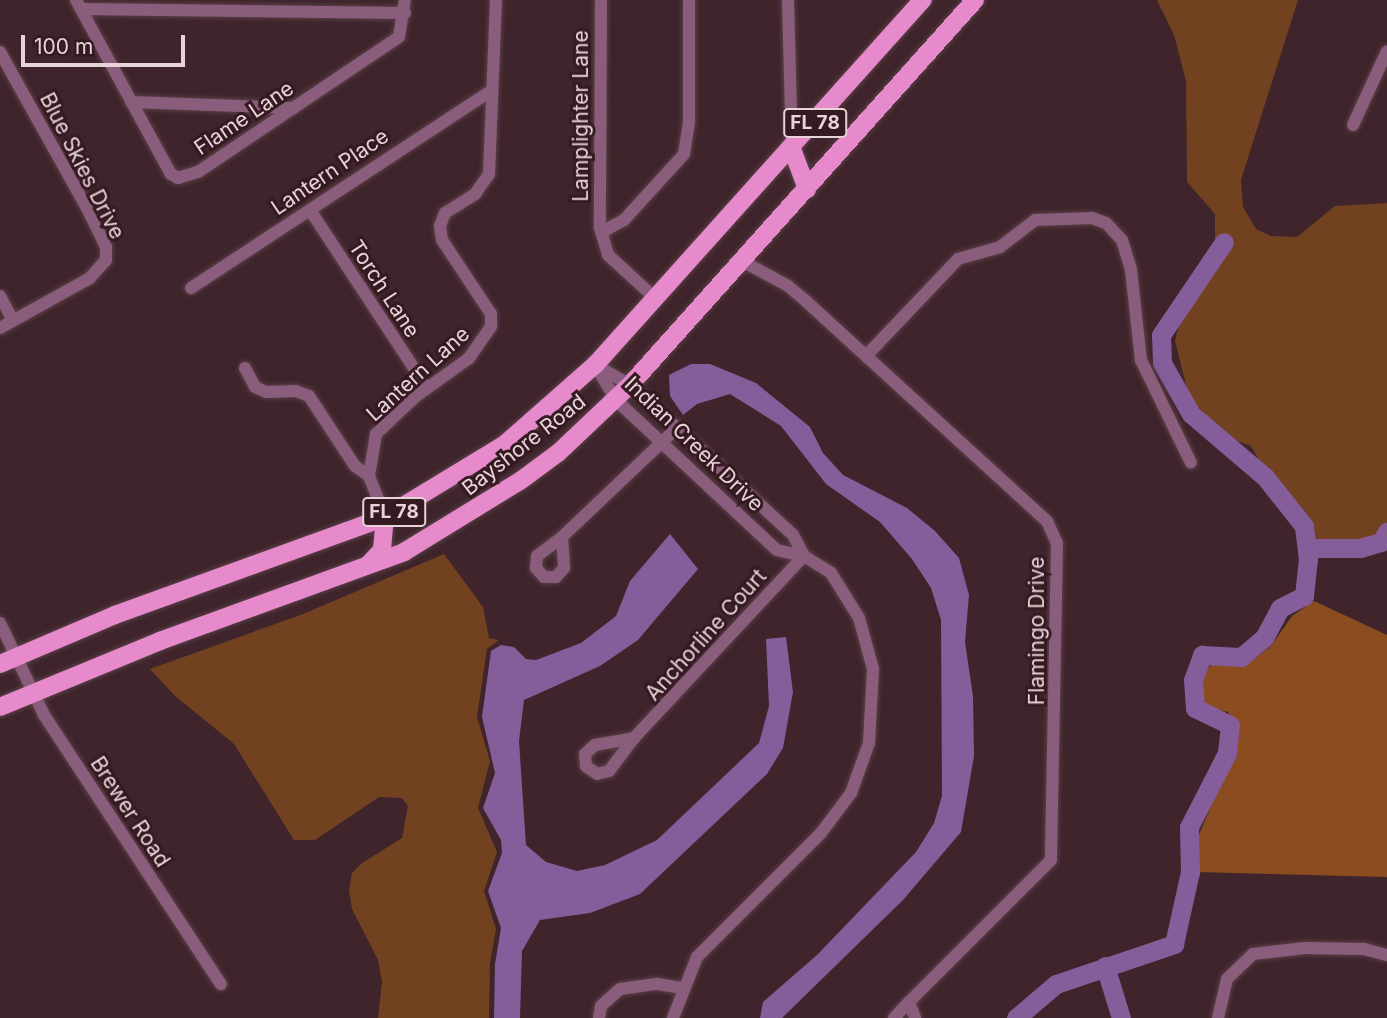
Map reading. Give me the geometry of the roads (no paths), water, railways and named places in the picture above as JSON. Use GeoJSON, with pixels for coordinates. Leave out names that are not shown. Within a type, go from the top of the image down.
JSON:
{"type":"FeatureCollection","features":[{"type":"Feature","properties":{"kind":"main road","name":"Bayshore Road"},"geometry":{"type":"LineString","coordinates":[[7,661],[115,615],[385,517],[505,444],[595,365],[792,149],[923,0]]}},
{"type":"Feature","properties":{"kind":"main road","name":"Bayshore Road"},"geometry":{"type":"LineString","coordinates":[[0,707],[160,641],[363,570],[479,511],[558,453],[616,400],[975,0]]}},
{"type":"Feature","properties":{"kind":"main road"},"geometry":{"type":"LineString","coordinates":[[792,149],[807,189]]}},
{"type":"Feature","properties":{"kind":"main road"},"geometry":{"type":"LineString","coordinates":[[363,570],[382,550],[385,517]]}},
{"type":"Feature","properties":{"kind":"street","name":"Lantern Lane"},"geometry":{"type":"LineString","coordinates":[[369,475],[376,434],[427,388],[469,358],[491,326],[491,314],[442,240],[440,226],[445,213],[475,194],[489,174],[496,0]]}},
{"type":"Feature","properties":{"kind":"street","name":"Lamplighter Lane"},"geometry":{"type":"LineString","coordinates":[[601,0],[602,232],[608,255],[656,299]]}},
{"type":"Feature","properties":{"kind":"street","name":"Lamplighter Lane"},"geometry":{"type":"LineString","coordinates":[[602,232],[624,220],[684,154],[689,121],[689,0]]}},
{"type":"Feature","properties":{"kind":"street"},"geometry":{"type":"LineString","coordinates":[[788,0],[792,149]]}},
{"type":"Feature","properties":{"kind":"street"},"geometry":{"type":"LineString","coordinates":[[79,4],[405,6]]}},
{"type":"Feature","properties":{"kind":"street","name":"Flame Lane"},"geometry":{"type":"LineString","coordinates":[[79,4],[171,174],[178,178],[198,172],[399,37],[405,6]]}},
{"type":"Feature","properties":{"kind":"street"},"geometry":{"type":"LineString","coordinates":[[1353,125],[1387,51]]}},
{"type":"Feature","properties":{"kind":"street","name":"Blue Skies Drive"},"geometry":{"type":"LineString","coordinates":[[0,52],[106,247],[100,270],[0,328]]}},
{"type":"Feature","properties":{"kind":"street","name":"Lantern Place"},"geometry":{"type":"LineString","coordinates":[[191,288],[492,90]]}},
{"type":"Feature","properties":{"kind":"street"},"geometry":{"type":"LineString","coordinates":[[131,102],[294,108]]}},
{"type":"Feature","properties":{"kind":"street","name":"Torch Lane"},"geometry":{"type":"LineString","coordinates":[[310,210],[427,388]]}},
{"type":"Feature","properties":{"kind":"street"},"geometry":{"type":"LineString","coordinates":[[866,356],[944,270],[969,254],[1000,247],[1035,220],[1092,218],[1106,223],[1122,240],[1129,262],[1141,360],[1191,463]]}},
{"type":"Feature","properties":{"kind":"street","name":"Flamingo Drive"},"geometry":{"type":"LineString","coordinates":[[743,261],[788,286],[866,356],[1046,521],[1057,544],[1051,860],[894,1018]]}},
{"type":"Feature","properties":{"kind":"street"},"geometry":{"type":"LineString","coordinates":[[0,296],[13,320]]}},
{"type":"Feature","properties":{"kind":"street","name":"Indian Creek Drive"},"geometry":{"type":"LineString","coordinates":[[595,365],[630,385],[793,535],[804,556]]}},
{"type":"Feature","properties":{"kind":"street","name":"Indian Creek Drive"},"geometry":{"type":"LineString","coordinates":[[595,365],[616,400],[777,550],[804,556],[831,573],[853,606],[867,642],[875,694],[866,755],[836,814],[706,946],[682,988],[677,1017]]}},
{"type":"Feature","properties":{"kind":"street"},"geometry":{"type":"LineString","coordinates":[[245,369],[255,387],[266,392],[296,391],[309,396],[355,466],[369,475],[385,517]]}},
{"type":"Feature","properties":{"kind":"street"},"geometry":{"type":"LineString","coordinates":[[562,537],[676,429]]}},
{"type":"Feature","properties":{"kind":"street","name":"Anchorline Court"},"geometry":{"type":"LineString","coordinates":[[634,738],[804,556]]}},
{"type":"Feature","properties":{"kind":"street","name":"Brewer Road"},"geometry":{"type":"LineString","coordinates":[[0,623],[7,661],[32,692],[221,984]]}},
{"type":"Feature","properties":{"kind":"street"},"geometry":{"type":"LineString","coordinates":[[0,643],[7,661]]}},
{"type":"Feature","properties":{"kind":"street"},"geometry":{"type":"LineString","coordinates":[[1218,1018],[1227,979],[1253,954],[1316,948],[1387,955]]}},
{"type":"Feature","properties":{"kind":"street"},"geometry":{"type":"LineString","coordinates":[[599,1018],[601,1006],[620,989],[657,984],[682,988]]}},
{"type":"Feature","properties":{"kind":"street"},"geometry":{"type":"LineString","coordinates":[[909,1002],[915,1018]]}},
{"type":"Feature","properties":{"kind":"waterway"},"geometry":{"type":"LineString","coordinates":[[1016,1018],[1056,984],[1174,944],[1190,872],[1189,827],[1227,753],[1230,725],[1195,708],[1193,680],[1202,655],[1241,657],[1264,638],[1280,608],[1304,596],[1308,559],[1304,526],[1265,477],[1191,414],[1162,363],[1161,335],[1224,242]]}},
{"type":"Feature","properties":{"kind":"waterway"},"geometry":{"type":"LineString","coordinates":[[1307,548],[1360,548],[1381,542],[1387,532]]}},
{"type":"Feature","properties":{"kind":"waterway"},"geometry":{"type":"LineString","coordinates":[[1105,966],[1121,1018]]}}]}
